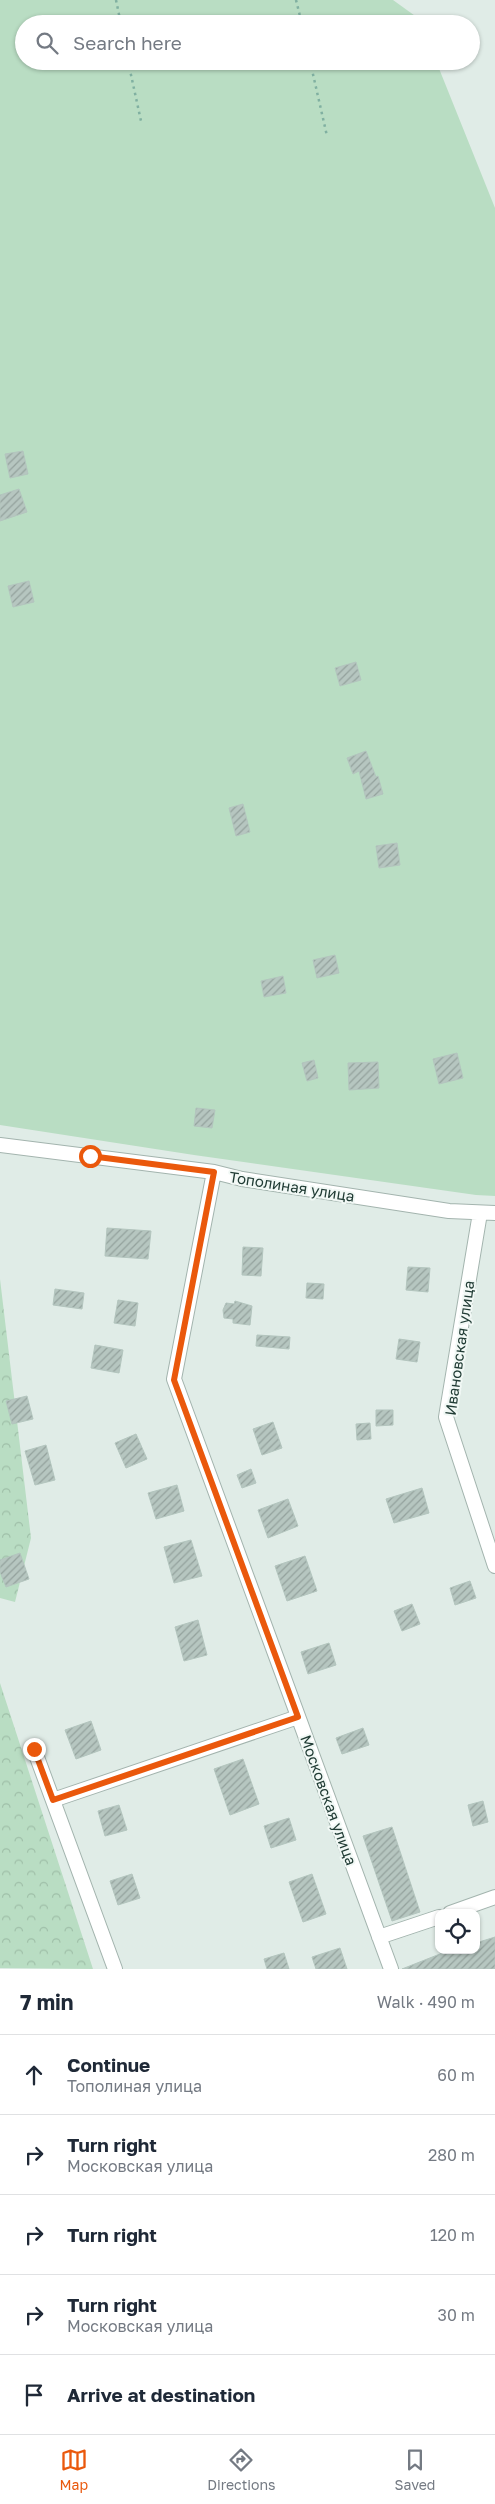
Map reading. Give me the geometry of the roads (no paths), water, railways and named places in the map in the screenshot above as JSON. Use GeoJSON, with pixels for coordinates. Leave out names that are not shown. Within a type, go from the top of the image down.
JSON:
{"type":"FeatureCollection","features":[{"type":"Feature","properties":{"kind":"street","name":"Тополиная улица"},"geometry":{"type":"LineString","coordinates":[[0,1145],[214,1172],[242,1179],[449,1211],[495,1214]]}},
{"type":"Feature","properties":{"kind":"street","name":"Московская улица"},"geometry":{"type":"LineString","coordinates":[[214,1172],[174,1380],[391,1969]]}},
{"type":"Feature","properties":{"kind":"street","name":"Ивановская улица"},"geometry":{"type":"LineString","coordinates":[[480,1213],[446,1417],[495,1566]]}},
{"type":"Feature","properties":{"kind":"street"},"geometry":{"type":"LineString","coordinates":[[53,1800],[298,1717]]}},
{"type":"Feature","properties":{"kind":"street"},"geometry":{"type":"LineString","coordinates":[[34,1749],[115,1969]]}},
{"type":"Feature","properties":{"kind":"street"},"geometry":{"type":"LineString","coordinates":[[461,1909],[495,1897]]}},
{"type":"Feature","properties":{"kind":"street"},"geometry":{"type":"LineString","coordinates":[[379,1938],[435,1917]]}}]}
